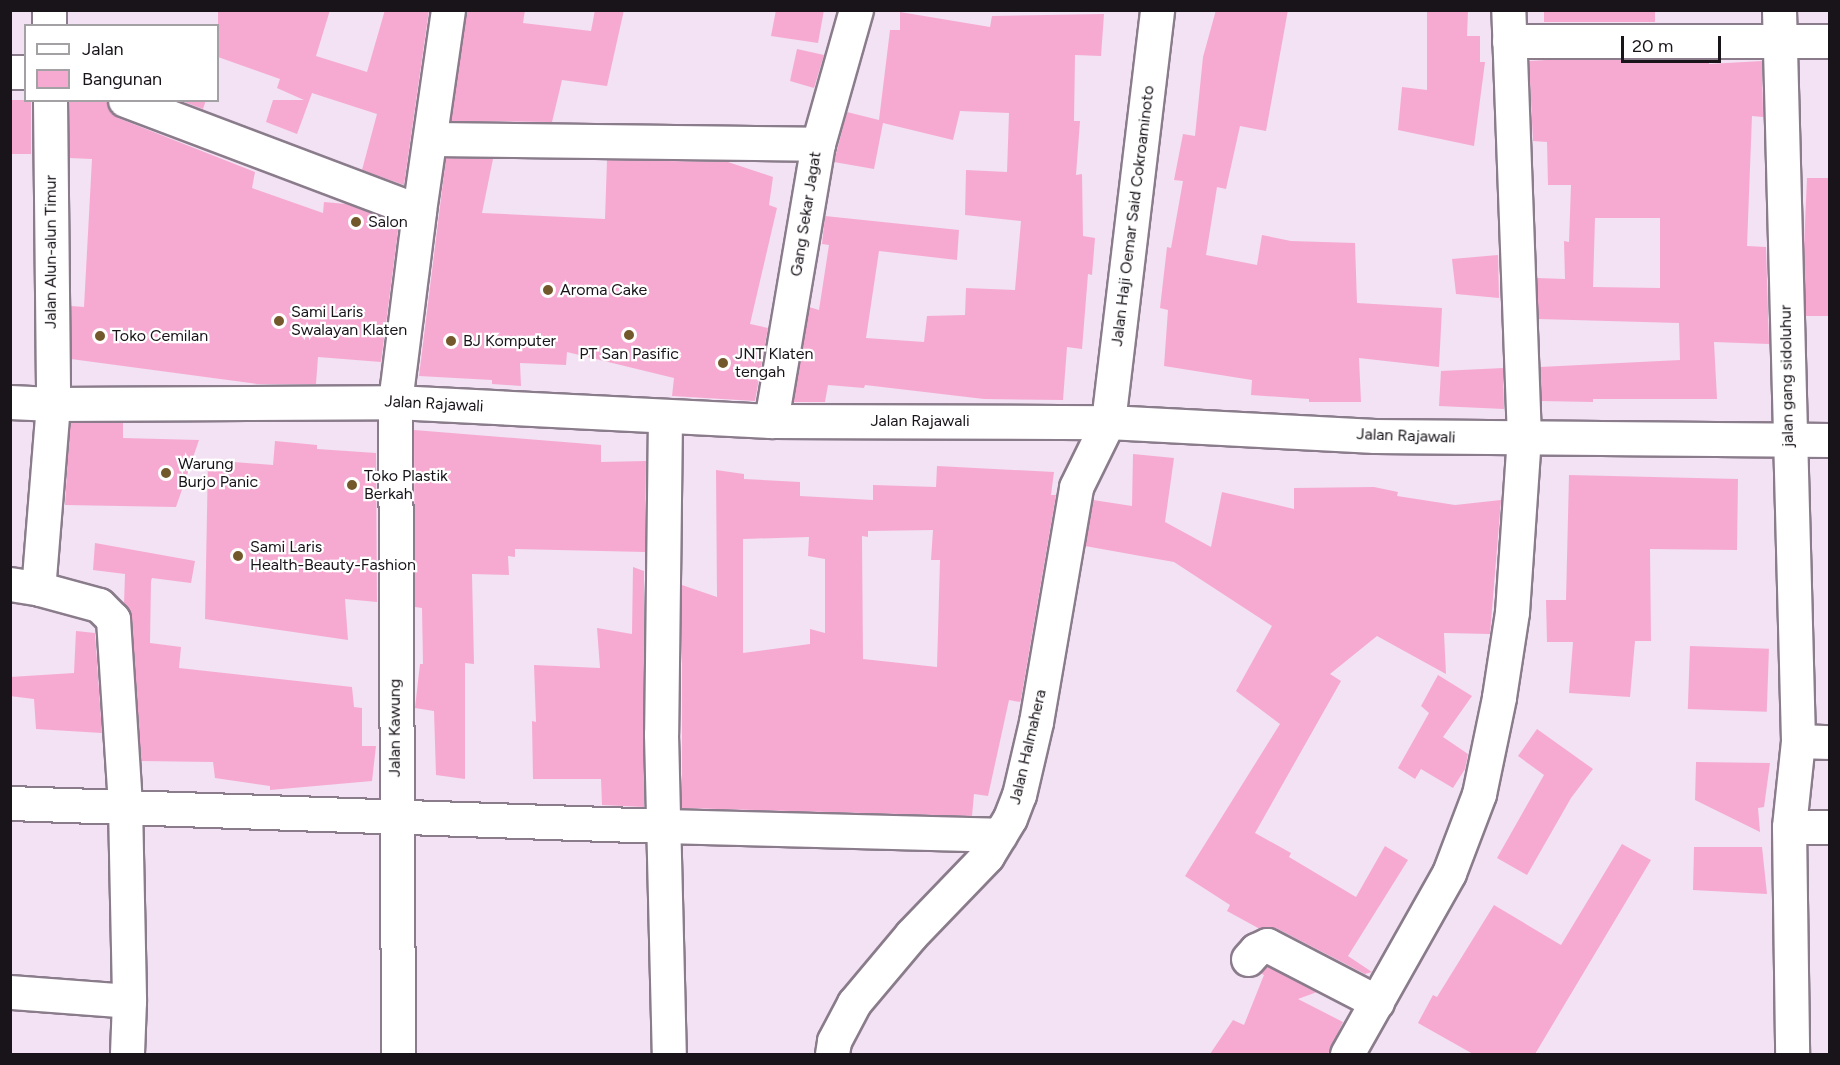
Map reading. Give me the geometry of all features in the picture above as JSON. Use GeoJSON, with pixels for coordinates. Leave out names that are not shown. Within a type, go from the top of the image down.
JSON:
{"type":"FeatureCollection","features":[{"type":"Feature","properties":{"kind":"street","name":"Jalan Kawung"},"geometry":{"type":"LineString","coordinates":[[398,1054],[395,817],[395,402],[418,211],[431,139],[448,10]]}},
{"type":"Feature","properties":{"kind":"street","name":"Gang Sekar Jagat"},"geometry":{"type":"LineString","coordinates":[[771,421],[818,144],[856,10]]}},
{"type":"Feature","properties":{"kind":"street","name":"Jalan Haji Oemar Said Cokroaminoto"},"geometry":{"type":"LineString","coordinates":[[1108,422],[1157,10]]}},
{"type":"Feature","properties":{"kind":"street"},"geometry":{"type":"LineString","coordinates":[[1347,1054],[1449,873],[1479,794],[1499,697],[1512,612],[1524,438],[1508,26],[1779,25],[1830,41]]}},
{"type":"Feature","properties":{"kind":"street","name":"jalan gang sidoluhur"},"geometry":{"type":"LineString","coordinates":[[1779,25],[1789,441],[1814,741],[1789,827],[1792,1054]]}},
{"type":"Feature","properties":{"kind":"street","name":"Jalan Alun-alun Timur"},"geometry":{"type":"LineString","coordinates":[[25,587],[39,553],[53,404],[50,102]]}},
{"type":"Feature","properties":{"kind":"street"},"geometry":{"type":"LineString","coordinates":[[130,102],[418,211]]}},
{"type":"Feature","properties":{"kind":"street"},"geometry":{"type":"LineString","coordinates":[[431,139],[818,144]]}},
{"type":"Feature","properties":{"kind":"street","name":"Jalan Rajawali"},"geometry":{"type":"LineString","coordinates":[[10,402],[53,404],[395,402],[771,421],[1108,422],[1375,436],[1830,440]]}},
{"type":"Feature","properties":{"kind":"street"},"geometry":{"type":"LineString","coordinates":[[665,417],[662,826],[669,1054]]}},
{"type":"Feature","properties":{"kind":"street","name":"Jalan Halmahera"},"geometry":{"type":"LineString","coordinates":[[832,1054],[834,1041],[859,996],[911,935],[976,868],[1011,818],[1019,795],[1036,722],[1076,487],[1108,422]]}},
{"type":"Feature","properties":{"kind":"street"},"geometry":{"type":"LineString","coordinates":[[25,587],[99,605],[113,619],[125,805],[129,1001],[127,1054]]}},
{"type":"Feature","properties":{"kind":"street"},"geometry":{"type":"LineString","coordinates":[[10,803],[125,805],[662,826],[1000,835]]}},
{"type":"Feature","properties":{"kind":"street"},"geometry":{"type":"LineString","coordinates":[[1789,827],[1830,826]]}},
{"type":"Feature","properties":{"kind":"street"},"geometry":{"type":"LineString","coordinates":[[1248,959],[1256,950],[1267,945],[1377,1002]]}},
{"type":"Feature","properties":{"kind":"street"},"geometry":{"type":"LineString","coordinates":[[10,992],[129,1001]]}},
{"type":"Feature","properties":{"kind":"building"},"geometry":{"type":"Polygon","coordinates":[[[218,10],[330,10],[316,56],[367,72],[385,10],[429,10],[404,185],[362,170],[377,114],[312,93],[297,134],[266,122],[273,100],[304,100],[277,88],[280,79],[219,57],[218,10]]]}},
{"type":"Feature","properties":{"kind":"building"},"geometry":{"type":"Polygon","coordinates":[[[466,10],[525,10],[523,23],[591,31],[595,10],[624,10],[607,86],[562,80],[552,122],[451,121],[466,10]]]}},
{"type":"Feature","properties":{"kind":"building"},"geometry":{"type":"Polygon","coordinates":[[[776,10],[824,10],[818,43],[771,36],[776,10]]]}},
{"type":"Feature","properties":{"kind":"building"},"geometry":{"type":"Polygon","coordinates":[[[1216,10],[1288,10],[1266,131],[1240,126],[1226,189],[1217,187],[1206,255],[1257,265],[1262,235],[1291,241],[1355,243],[1357,303],[1442,308],[1439,367],[1359,358],[1361,402],[1309,402],[1309,399],[1251,395],[1252,380],[1164,366],[1168,310],[1160,308],[1167,247],[1171,248],[1183,181],[1174,180],[1183,134],[1195,136],[1203,57],[1216,10]]]}},
{"type":"Feature","properties":{"kind":"building"},"geometry":{"type":"Polygon","coordinates":[[[1427,10],[1468,10],[1467,36],[1480,36],[1480,62],[1485,62],[1474,146],[1398,130],[1402,87],[1427,90],[1427,10]]]}},
{"type":"Feature","properties":{"kind":"building"},"geometry":{"type":"Polygon","coordinates":[[[1544,10],[1655,10],[1655,22],[1544,22],[1544,10]]]}},
{"type":"Feature","properties":{"kind":"building"},"geometry":{"type":"Polygon","coordinates":[[[900,12],[990,27],[992,16],[1104,14],[1101,56],[1075,55],[1074,121],[1080,121],[1076,175],[1082,174],[1083,236],[1095,238],[1092,275],[1088,274],[1082,349],[1067,347],[1063,400],[984,399],[865,385],[864,388],[828,385],[825,402],[793,402],[809,307],[819,310],[829,245],[822,244],[825,216],[959,230],[957,260],[879,251],[866,338],[924,342],[927,316],[965,315],[966,288],[1015,290],[1021,221],[965,215],[966,170],[1007,172],[1009,113],[960,111],[953,140],[883,123],[874,169],[834,162],[847,112],[879,120],[890,30],[900,30],[900,12]]]}},
{"type":"Feature","properties":{"kind":"building"},"geometry":{"type":"Polygon","coordinates":[[[797,49],[824,55],[814,88],[790,81],[797,49]]]}},
{"type":"Feature","properties":{"kind":"building"},"geometry":{"type":"Polygon","coordinates":[[[1709,60],[1709,64],[1762,61],[1763,117],[1752,116],[1747,246],[1766,247],[1769,344],[1714,342],[1717,399],[1541,401],[1540,367],[1680,360],[1679,323],[1538,319],[1537,278],[1565,279],[1564,241],[1569,242],[1571,185],[1548,185],[1547,142],[1533,141],[1529,61],[1709,60]],[[1595,218],[1593,287],[1660,288],[1660,218],[1595,218]]]}},
{"type":"Feature","properties":{"kind":"building"},"geometry":{"type":"Polygon","coordinates":[[[10,100],[31,102],[31,154],[10,154],[10,100]]]}},
{"type":"Feature","properties":{"kind":"building"},"geometry":{"type":"Polygon","coordinates":[[[69,102],[108,102],[110,111],[118,118],[255,172],[252,188],[323,213],[324,202],[346,204],[399,223],[381,362],[318,357],[316,384],[257,384],[71,359],[71,306],[84,307],[92,159],[69,158],[69,102]]]}},
{"type":"Feature","properties":{"kind":"building"},"geometry":{"type":"Polygon","coordinates":[[[184,102],[205,102],[203,109],[184,102]]]}},
{"type":"Feature","properties":{"kind":"building"},"geometry":{"type":"Polygon","coordinates":[[[446,158],[493,159],[482,213],[605,219],[607,160],[728,162],[773,177],[769,205],[777,208],[750,324],[768,328],[755,401],[672,396],[674,378],[567,352],[566,365],[520,363],[521,386],[492,384],[492,380],[419,376],[446,158]]]}},
{"type":"Feature","properties":{"kind":"building"},"geometry":{"type":"Polygon","coordinates":[[[1807,178],[1830,178],[1830,316],[1806,316],[1804,247],[1807,178]]]}},
{"type":"Feature","properties":{"kind":"building"},"geometry":{"type":"Polygon","coordinates":[[[1498,255],[1499,298],[1456,294],[1452,259],[1498,255]]]}},
{"type":"Feature","properties":{"kind":"building"},"geometry":{"type":"Polygon","coordinates":[[[1503,368],[1504,409],[1439,406],[1441,371],[1503,368]]]}},
{"type":"Feature","properties":{"kind":"building"},"geometry":{"type":"Polygon","coordinates":[[[123,422],[123,438],[199,440],[176,507],[65,505],[70,423],[123,422]]]}},
{"type":"Feature","properties":{"kind":"building"},"geometry":{"type":"Polygon","coordinates":[[[414,430],[601,445],[601,462],[646,461],[645,552],[515,549],[515,557],[508,556],[509,575],[472,574],[474,664],[465,663],[465,779],[436,775],[434,711],[415,708],[420,664],[423,664],[422,608],[415,607],[414,430]]]}},
{"type":"Feature","properties":{"kind":"building"},"geometry":{"type":"Polygon","coordinates":[[[275,441],[317,445],[317,449],[376,453],[377,602],[345,599],[348,640],[205,619],[208,460],[273,465],[275,441]]]}},
{"type":"Feature","properties":{"kind":"building"},"geometry":{"type":"Polygon","coordinates":[[[1133,454],[1174,458],[1165,522],[1211,547],[1222,492],[1294,509],[1294,488],[1374,487],[1398,492],[1397,496],[1455,505],[1501,500],[1490,634],[1444,633],[1446,674],[1377,636],[1330,674],[1341,681],[1255,833],[1291,853],[1289,857],[1356,897],[1385,846],[1408,860],[1348,956],[1372,972],[1365,974],[1276,928],[1258,928],[1227,911],[1230,905],[1185,876],[1280,724],[1236,691],[1272,626],[1174,562],[1085,546],[1093,500],[1132,506],[1133,454]]]}},
{"type":"Feature","properties":{"kind":"building"},"geometry":{"type":"Polygon","coordinates":[[[937,466],[1054,472],[1051,495],[1056,495],[1021,699],[1020,702],[1009,700],[988,796],[974,794],[972,816],[682,808],[682,585],[717,597],[716,470],[744,474],[744,479],[800,482],[800,496],[873,500],[873,485],[936,487],[937,466]],[[933,530],[868,531],[868,537],[862,536],[863,659],[937,667],[940,560],[931,560],[933,530]],[[809,537],[743,539],[743,653],[810,644],[810,629],[825,633],[825,559],[808,556],[809,537]]]}},
{"type":"Feature","properties":{"kind":"building"},"geometry":{"type":"Polygon","coordinates":[[[1569,475],[1738,479],[1737,550],[1650,549],[1651,641],[1635,641],[1630,697],[1569,693],[1573,642],[1547,642],[1546,600],[1566,600],[1569,475]]]}},
{"type":"Feature","properties":{"kind":"building"},"geometry":{"type":"Polygon","coordinates":[[[95,543],[195,561],[191,583],[152,578],[151,581],[150,643],[181,647],[179,668],[352,687],[354,707],[362,708],[362,746],[376,746],[372,781],[270,790],[270,786],[215,778],[213,762],[141,761],[132,618],[124,604],[125,574],[93,570],[95,543]]]}},
{"type":"Feature","properties":{"kind":"building"},"geometry":{"type":"Polygon","coordinates":[[[633,567],[644,571],[644,807],[602,805],[601,779],[533,779],[532,721],[536,722],[534,665],[600,668],[597,628],[632,634],[633,567]]]}},
{"type":"Feature","properties":{"kind":"building"},"geometry":{"type":"Polygon","coordinates":[[[76,631],[95,633],[102,733],[36,729],[34,699],[10,696],[10,677],[74,673],[76,631]]]}},
{"type":"Feature","properties":{"kind":"building"},"geometry":{"type":"Polygon","coordinates":[[[1690,646],[1769,649],[1767,712],[1688,709],[1690,646]]]}},
{"type":"Feature","properties":{"kind":"building"},"geometry":{"type":"Polygon","coordinates":[[[1438,675],[1472,696],[1443,737],[1468,754],[1465,769],[1453,788],[1421,769],[1415,779],[1398,768],[1429,713],[1421,706],[1438,675]]]}},
{"type":"Feature","properties":{"kind":"building"},"geometry":{"type":"Polygon","coordinates":[[[1537,729],[1593,769],[1571,798],[1527,875],[1497,858],[1544,775],[1518,756],[1537,729]]]}},
{"type":"Feature","properties":{"kind":"building"},"geometry":{"type":"Polygon","coordinates":[[[1696,762],[1770,763],[1764,807],[1758,808],[1760,832],[1695,800],[1696,762]]]}},
{"type":"Feature","properties":{"kind":"building"},"geometry":{"type":"Polygon","coordinates":[[[1622,844],[1651,860],[1535,1054],[1473,1054],[1418,1023],[1433,995],[1437,997],[1494,905],[1561,945],[1622,844]]]}},
{"type":"Feature","properties":{"kind":"building"},"geometry":{"type":"Polygon","coordinates":[[[1694,847],[1762,847],[1767,894],[1693,890],[1694,847]]]}},
{"type":"Feature","properties":{"kind":"building"},"geometry":{"type":"Polygon","coordinates":[[[1267,966],[1317,992],[1298,999],[1343,1022],[1328,1054],[1210,1054],[1233,1020],[1244,1025],[1264,975],[1260,973],[1267,966]]]}},
{"type":"Feature","properties":{"kind":"place","name":"Salon"},"geometry":{"type":"Point","coordinates":[356,222]}},
{"type":"Feature","properties":{"kind":"place","name":"Aroma Cake"},"geometry":{"type":"Point","coordinates":[548,290]}},
{"type":"Feature","properties":{"kind":"place","name":"Sami Laris Swalayan Klaten"},"geometry":{"type":"Point","coordinates":[279,321]}},
{"type":"Feature","properties":{"kind":"place","name":"PT San Pasific"},"geometry":{"type":"Point","coordinates":[629,335]}},
{"type":"Feature","properties":{"kind":"place","name":"Toko Cemilan"},"geometry":{"type":"Point","coordinates":[100,336]}},
{"type":"Feature","properties":{"kind":"place","name":"BJ Komputer"},"geometry":{"type":"Point","coordinates":[451,341]}},
{"type":"Feature","properties":{"kind":"place","name":"JNT Klaten tengah"},"geometry":{"type":"Point","coordinates":[723,363]}},
{"type":"Feature","properties":{"kind":"place","name":"Warung Burjo Panic"},"geometry":{"type":"Point","coordinates":[166,473]}},
{"type":"Feature","properties":{"kind":"place","name":"Toko Plastik Berkah"},"geometry":{"type":"Point","coordinates":[352,485]}},
{"type":"Feature","properties":{"kind":"place","name":"Sami Laris Health-Beauty-Fashion"},"geometry":{"type":"Point","coordinates":[238,556]}}]}
